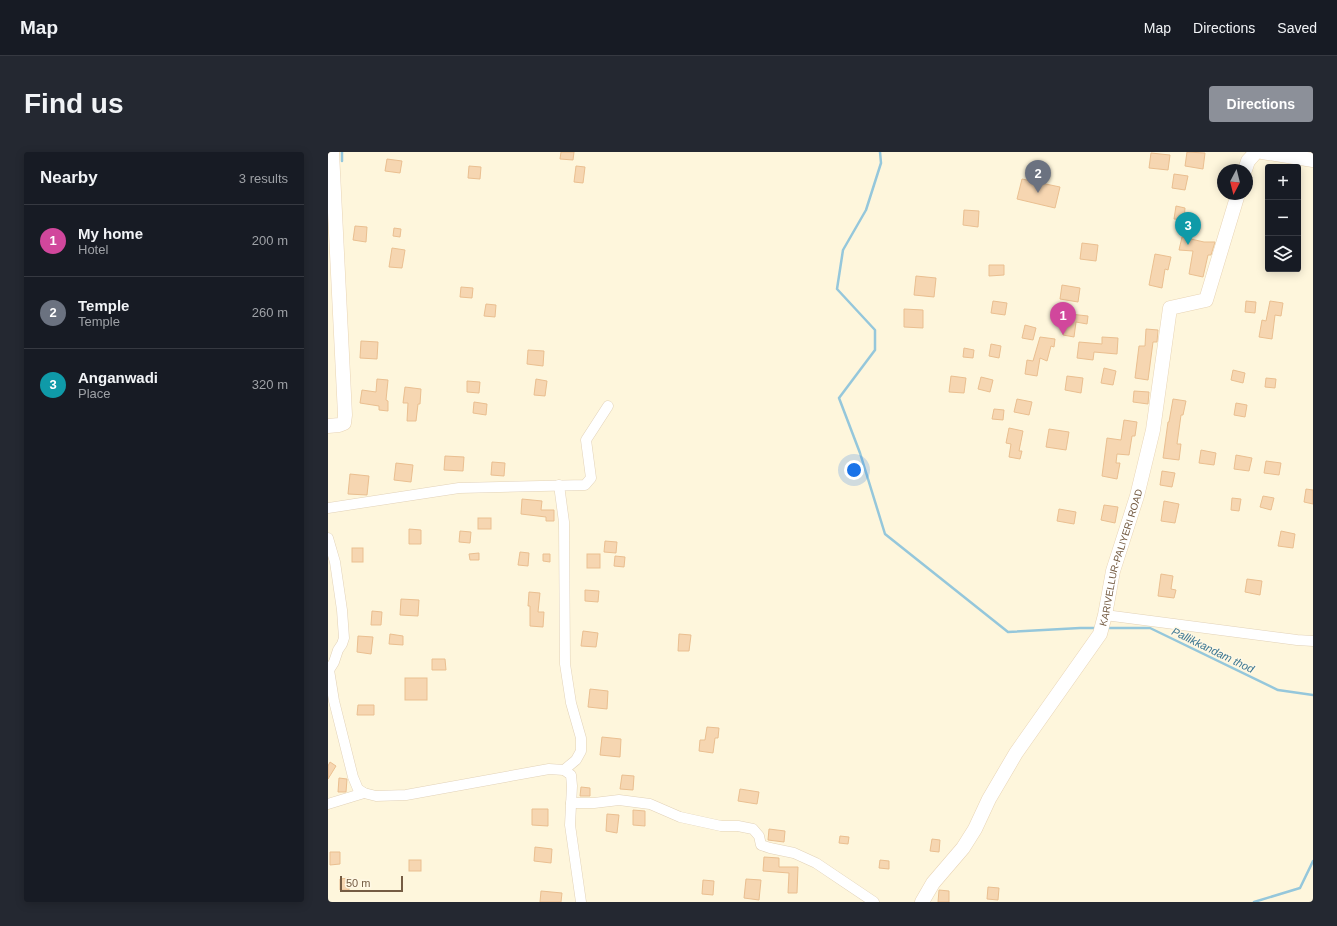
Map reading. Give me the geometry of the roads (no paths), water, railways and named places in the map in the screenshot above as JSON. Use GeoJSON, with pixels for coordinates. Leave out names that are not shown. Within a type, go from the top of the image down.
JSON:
{"type":"FeatureCollection","features":[{"type":"Feature","properties":{"kind":"street"},"geometry":{"type":"LineString","coordinates":[[1247,164],[1256,153],[1313,160]]}},
{"type":"Feature","properties":{"kind":"street"},"geometry":{"type":"LineString","coordinates":[[328,426],[344,423],[345,415],[331,154]]}},
{"type":"Feature","properties":{"kind":"street","name":"KARIVELLUR-PALIYERI ROAD"},"geometry":{"type":"LineString","coordinates":[[922,902],[932,883],[963,848],[975,829],[989,799],[1016,752],[1100,634],[1113,571],[1137,496],[1153,430],[1170,308],[1206,300],[1236,200]]}},
{"type":"Feature","properties":{"kind":"street"},"geometry":{"type":"LineString","coordinates":[[328,508],[459,488],[585,485],[591,478],[586,440],[608,406]]}},
{"type":"Feature","properties":{"kind":"street"},"geometry":{"type":"LineString","coordinates":[[559,485],[564,522],[565,664],[571,703],[581,744],[581,751],[576,760],[564,770]]}},
{"type":"Feature","properties":{"kind":"street"},"geometry":{"type":"LineString","coordinates":[[328,538],[336,569],[342,610],[344,638],[334,662],[328,670],[334,701],[354,777],[358,789],[364,794]]}},
{"type":"Feature","properties":{"kind":"street"},"geometry":{"type":"LineString","coordinates":[[1105,615],[1313,641]]}},
{"type":"Feature","properties":{"kind":"street"},"geometry":{"type":"LineString","coordinates":[[328,804],[364,794],[376,796],[406,796],[549,769],[564,770],[571,775],[572,786],[570,825],[581,902]]}},
{"type":"Feature","properties":{"kind":"street"},"geometry":{"type":"LineString","coordinates":[[571,803],[594,803],[619,800],[650,804],[680,817],[721,826],[738,826],[753,829],[759,836],[762,845],[794,853],[816,863],[874,902]]}},
{"type":"Feature","properties":{"kind":"waterway"},"geometry":{"type":"LineString","coordinates":[[342,152],[342,161]]}},
{"type":"Feature","properties":{"kind":"waterway"},"geometry":{"type":"LineString","coordinates":[[880,152],[881,163],[866,210],[843,250],[837,289],[875,330],[875,350],[839,398],[860,453],[885,534],[1008,632],[1095,628]]}},
{"type":"Feature","properties":{"kind":"waterway","name":"Pallikkandam thod"},"geometry":{"type":"LineString","coordinates":[[1106,628],[1150,628],[1278,690],[1313,695]]}},
{"type":"Feature","properties":{"kind":"waterway","name":"Pallikkandam thod"},"geometry":{"type":"LineString","coordinates":[[1254,902],[1300,888],[1313,861]]}},
{"type":"Feature","properties":{"kind":"place","name":"Temple"},"geometry":{"type":"Point","coordinates":[1038,193]}},
{"type":"Feature","properties":{"kind":"place","name":"Anganwadi"},"geometry":{"type":"Point","coordinates":[1188,245]}},
{"type":"Feature","properties":{"kind":"place","name":"My home"},"geometry":{"type":"Point","coordinates":[1063,335]}}]}
